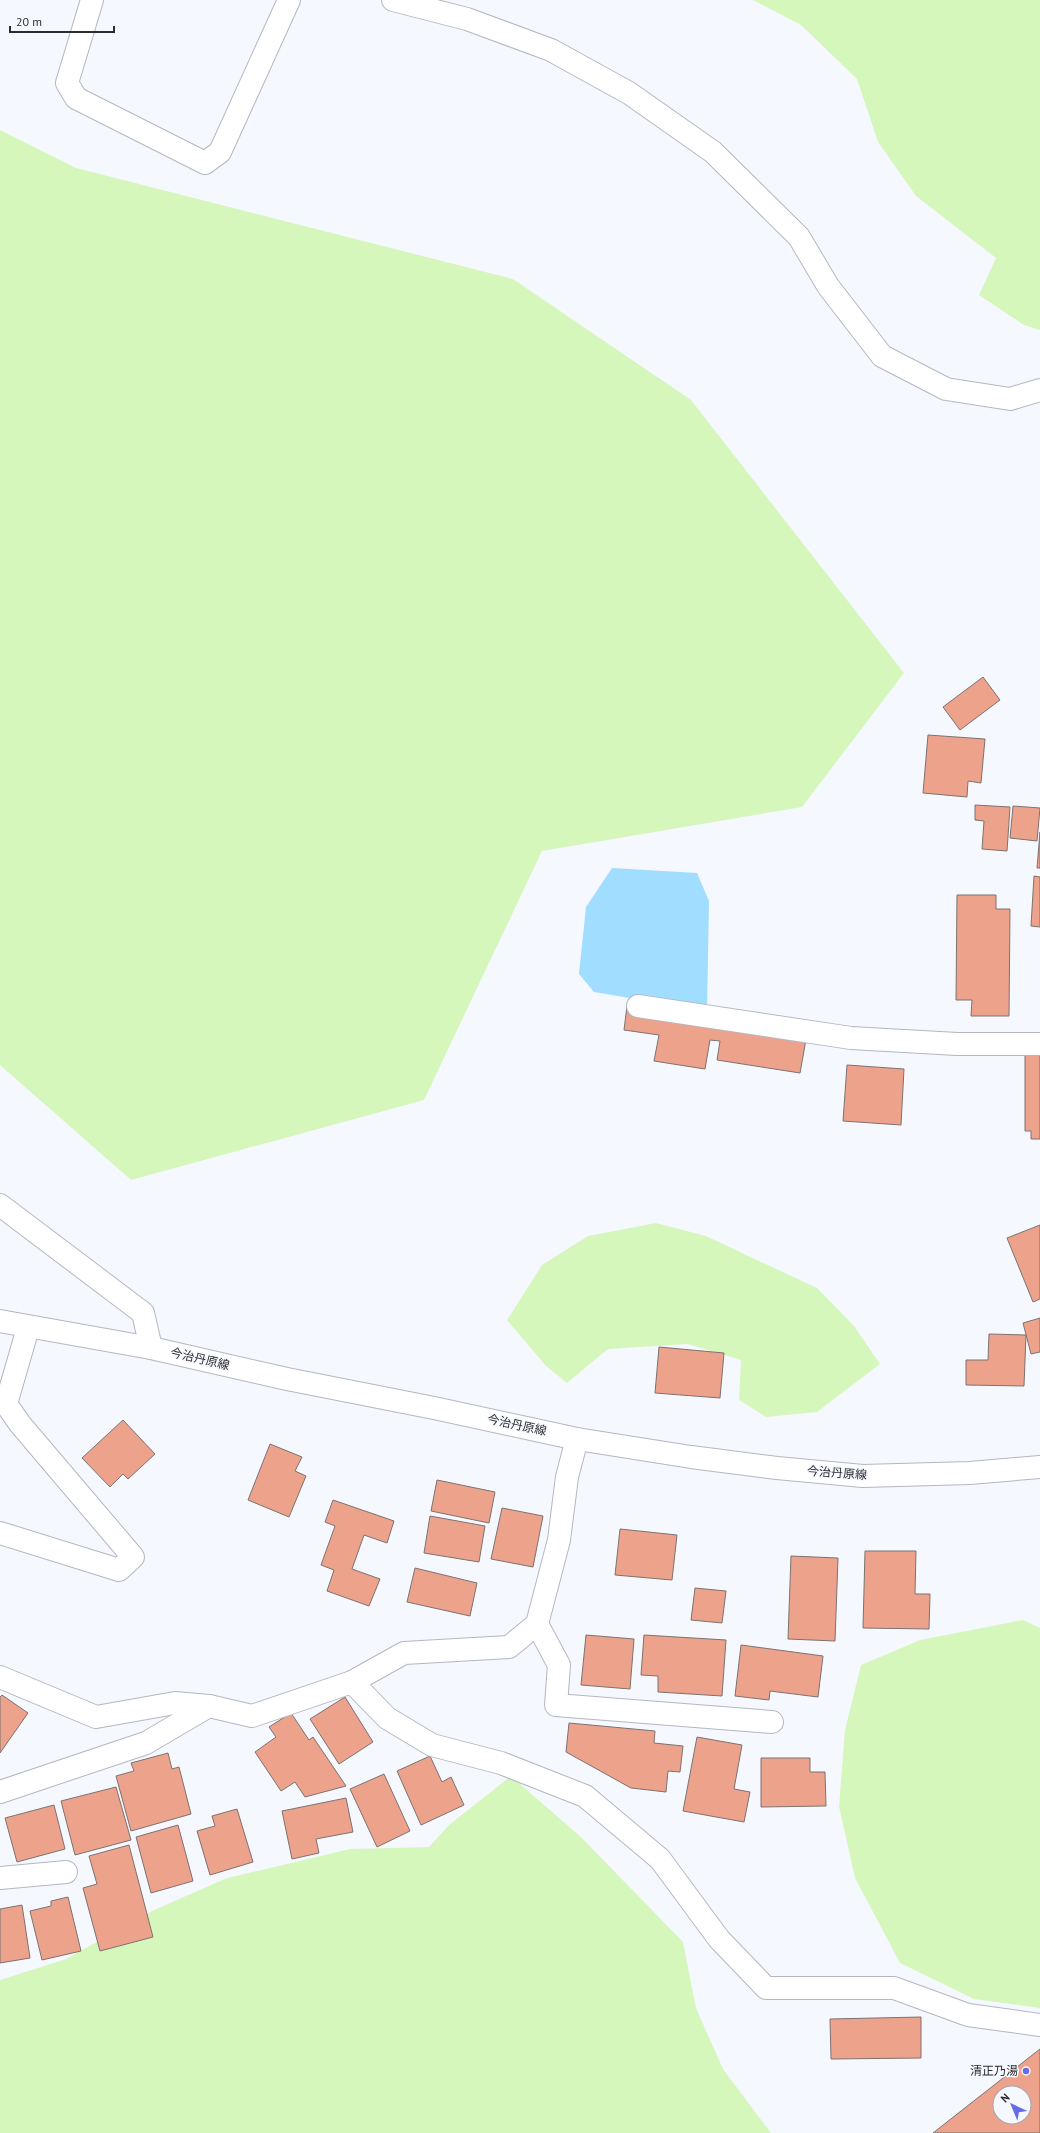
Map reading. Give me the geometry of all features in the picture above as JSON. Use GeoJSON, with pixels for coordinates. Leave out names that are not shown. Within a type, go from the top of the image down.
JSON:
{"type":"FeatureCollection","features":[{"type":"Feature","properties":{"kind":"street"},"geometry":{"type":"LineString","coordinates":[[92,0],[66,83],[76,98],[205,163],[220,152],[289,0]]}},
{"type":"Feature","properties":{"kind":"street"},"geometry":{"type":"LineString","coordinates":[[393,0],[467,19],[551,50],[629,93],[713,152],[799,237],[828,286],[882,356],[946,389],[1010,399],[1040,390]]}},
{"type":"Feature","properties":{"kind":"street"},"geometry":{"type":"LineString","coordinates":[[638,1006],[851,1038],[957,1044],[1040,1044]]}},
{"type":"Feature","properties":{"kind":"street"},"geometry":{"type":"LineString","coordinates":[[0,1205],[143,1314],[151,1348]]}},
{"type":"Feature","properties":{"kind":"street","name":"今治丹原線"},"geometry":{"type":"LineString","coordinates":[[0,1322],[151,1348],[287,1379],[577,1438],[745,1464],[863,1476],[970,1473],[1040,1467]]}},
{"type":"Feature","properties":{"kind":"street"},"geometry":{"type":"LineString","coordinates":[[0,1533],[119,1570],[133,1556],[20,1424],[6,1404],[28,1328]]}},
{"type":"Feature","properties":{"kind":"street"},"geometry":{"type":"LineString","coordinates":[[0,1677],[96,1717],[175,1703],[209,1706],[252,1716],[352,1682],[404,1653],[508,1647],[537,1624],[559,1540],[567,1477],[577,1438]]}},
{"type":"Feature","properties":{"kind":"street"},"geometry":{"type":"LineString","coordinates":[[537,1624],[559,1666],[556,1705],[772,1722]]}},
{"type":"Feature","properties":{"kind":"street"},"geometry":{"type":"LineString","coordinates":[[352,1682],[387,1718],[432,1745],[501,1763],[585,1796],[660,1859],[719,1939],[766,1988],[894,1988],[968,2015],[1040,2025]]}},
{"type":"Feature","properties":{"kind":"street"},"geometry":{"type":"LineString","coordinates":[[0,1792],[146,1743],[209,1706]]}},
{"type":"Feature","properties":{"kind":"street"},"geometry":{"type":"LineString","coordinates":[[0,1878],[66,1872]]}},
{"type":"Feature","properties":{"kind":"green space"},"geometry":{"type":"Polygon","coordinates":[[[753,0],[1040,0],[1040,330],[1024,325],[979,295],[996,258],[916,196],[878,142],[857,79],[801,25],[753,0]]]}},
{"type":"Feature","properties":{"kind":"green space"},"geometry":{"type":"Polygon","coordinates":[[[0,130],[76,168],[513,279],[691,400],[904,673],[802,807],[542,851],[424,1100],[131,1180],[0,1065],[0,130]]]}},
{"type":"Feature","properties":{"kind":"green space"},"geometry":{"type":"Polygon","coordinates":[[[656,1223],[706,1236],[817,1288],[854,1326],[880,1364],[817,1412],[766,1417],[739,1400],[741,1360],[688,1344],[608,1349],[567,1383],[546,1366],[507,1320],[542,1265],[588,1236],[656,1223]]]}},
{"type":"Feature","properties":{"kind":"green space"},"geometry":{"type":"Polygon","coordinates":[[[1023,1620],[1040,1628],[1040,2008],[974,1999],[900,1963],[855,1878],[839,1807],[845,1730],[861,1665],[920,1640],[1023,1620]]]}},
{"type":"Feature","properties":{"kind":"green space"},"geometry":{"type":"Polygon","coordinates":[[[511,1776],[582,1838],[683,1942],[696,2008],[723,2069],[771,2133],[0,2133],[0,1980],[66,1959],[154,1910],[227,1878],[350,1849],[429,1847],[449,1825],[511,1776]]]}},
{"type":"Feature","properties":{"kind":"water"},"geometry":{"type":"Polygon","coordinates":[[[612,868],[697,873],[709,901],[707,1011],[594,992],[579,974],[586,907],[612,868]]]}},
{"type":"Feature","properties":{"kind":"building"},"geometry":{"type":"Polygon","coordinates":[[[983,677],[1000,700],[960,730],[943,707],[983,677]]]}},
{"type":"Feature","properties":{"kind":"building"},"geometry":{"type":"Polygon","coordinates":[[[928,735],[985,739],[981,783],[968,781],[967,797],[923,793],[928,735]]]}},
{"type":"Feature","properties":{"kind":"building"},"geometry":{"type":"Polygon","coordinates":[[[975,805],[1010,807],[1007,851],[982,849],[984,821],[975,820],[975,805]]]}},
{"type":"Feature","properties":{"kind":"building"},"geometry":{"type":"Polygon","coordinates":[[[1013,806],[1040,808],[1037,841],[1010,838],[1013,806]]]}},
{"type":"Feature","properties":{"kind":"building"},"geometry":{"type":"Polygon","coordinates":[[[1040,832],[1040,868],[1037,868],[1040,832]]]}},
{"type":"Feature","properties":{"kind":"building"},"geometry":{"type":"Polygon","coordinates":[[[1034,876],[1040,877],[1040,927],[1031,926],[1034,876]]]}},
{"type":"Feature","properties":{"kind":"building"},"geometry":{"type":"Polygon","coordinates":[[[957,895],[996,895],[996,909],[1010,909],[1009,1016],[971,1016],[972,1000],[956,1000],[957,895]]]}},
{"type":"Feature","properties":{"kind":"building"},"geometry":{"type":"Polygon","coordinates":[[[627,1006],[807,1034],[800,1073],[717,1060],[720,1041],[710,1040],[705,1069],[654,1061],[659,1035],[624,1030],[627,1006]]]}},
{"type":"Feature","properties":{"kind":"building"},"geometry":{"type":"Polygon","coordinates":[[[1025,1054],[1040,1054],[1040,1139],[1031,1139],[1031,1131],[1025,1131],[1025,1054]]]}},
{"type":"Feature","properties":{"kind":"building"},"geometry":{"type":"Polygon","coordinates":[[[847,1065],[904,1069],[901,1125],[843,1121],[847,1065]]]}},
{"type":"Feature","properties":{"kind":"building"},"geometry":{"type":"Polygon","coordinates":[[[1040,1225],[1040,1299],[1033,1302],[1007,1238],[1040,1225]]]}},
{"type":"Feature","properties":{"kind":"building"},"geometry":{"type":"Polygon","coordinates":[[[1040,1318],[1040,1352],[1031,1354],[1023,1323],[1040,1318]]]}},
{"type":"Feature","properties":{"kind":"building"},"geometry":{"type":"Polygon","coordinates":[[[989,1334],[1026,1335],[1024,1386],[966,1385],[966,1360],[988,1360],[989,1334]]]}},
{"type":"Feature","properties":{"kind":"building"},"geometry":{"type":"Polygon","coordinates":[[[659,1347],[724,1353],[720,1398],[655,1393],[659,1347]]]}},
{"type":"Feature","properties":{"kind":"building"},"geometry":{"type":"Polygon","coordinates":[[[123,1420],[155,1454],[128,1479],[123,1474],[110,1487],[82,1458],[123,1420]]]}},
{"type":"Feature","properties":{"kind":"building"},"geometry":{"type":"Polygon","coordinates":[[[270,1444],[302,1457],[295,1471],[306,1476],[289,1517],[248,1500],[270,1444]]]}},
{"type":"Feature","properties":{"kind":"building"},"geometry":{"type":"Polygon","coordinates":[[[437,1480],[495,1492],[489,1523],[431,1511],[437,1480]]]}},
{"type":"Feature","properties":{"kind":"building"},"geometry":{"type":"Polygon","coordinates":[[[333,1500],[394,1521],[387,1543],[364,1535],[352,1569],[380,1579],[369,1606],[327,1591],[334,1570],[321,1565],[335,1526],[325,1522],[333,1500]]]}},
{"type":"Feature","properties":{"kind":"building"},"geometry":{"type":"Polygon","coordinates":[[[502,1508],[543,1516],[533,1567],[491,1559],[502,1508]]]}},
{"type":"Feature","properties":{"kind":"building"},"geometry":{"type":"Polygon","coordinates":[[[430,1516],[485,1526],[479,1562],[424,1553],[430,1516]]]}},
{"type":"Feature","properties":{"kind":"building"},"geometry":{"type":"Polygon","coordinates":[[[620,1529],[677,1535],[672,1580],[615,1575],[620,1529]]]}},
{"type":"Feature","properties":{"kind":"building"},"geometry":{"type":"Polygon","coordinates":[[[865,1551],[916,1551],[915,1594],[930,1594],[929,1629],[863,1628],[865,1551]]]}},
{"type":"Feature","properties":{"kind":"building"},"geometry":{"type":"Polygon","coordinates":[[[791,1556],[838,1558],[835,1641],[788,1639],[791,1556]]]}},
{"type":"Feature","properties":{"kind":"building"},"geometry":{"type":"Polygon","coordinates":[[[415,1568],[477,1583],[470,1616],[407,1602],[415,1568]]]}},
{"type":"Feature","properties":{"kind":"building"},"geometry":{"type":"Polygon","coordinates":[[[695,1588],[726,1591],[722,1623],[691,1620],[695,1588]]]}},
{"type":"Feature","properties":{"kind":"building"},"geometry":{"type":"Polygon","coordinates":[[[586,1635],[634,1639],[630,1689],[581,1685],[586,1635]]]}},
{"type":"Feature","properties":{"kind":"building"},"geometry":{"type":"Polygon","coordinates":[[[644,1635],[726,1640],[722,1696],[658,1692],[658,1676],[641,1675],[644,1635]]]}},
{"type":"Feature","properties":{"kind":"building"},"geometry":{"type":"Polygon","coordinates":[[[741,1645],[823,1656],[818,1697],[770,1691],[769,1700],[735,1696],[741,1645]]]}},
{"type":"Feature","properties":{"kind":"building"},"geometry":{"type":"Polygon","coordinates":[[[2,1695],[28,1713],[0,1753],[0,1697],[2,1695]]]}},
{"type":"Feature","properties":{"kind":"building"},"geometry":{"type":"Polygon","coordinates":[[[345,1697],[373,1742],[339,1764],[310,1719],[345,1697]]]}},
{"type":"Feature","properties":{"kind":"building"},"geometry":{"type":"Polygon","coordinates":[[[291,1713],[309,1740],[313,1737],[346,1786],[305,1797],[295,1782],[281,1791],[255,1752],[276,1737],[269,1727],[291,1713]]]}},
{"type":"Feature","properties":{"kind":"building"},"geometry":{"type":"Polygon","coordinates":[[[569,1723],[655,1731],[654,1743],[683,1746],[680,1772],[668,1771],[666,1792],[631,1788],[566,1752],[569,1723]]]}},
{"type":"Feature","properties":{"kind":"building"},"geometry":{"type":"Polygon","coordinates":[[[697,1737],[742,1745],[734,1789],[750,1792],[744,1822],[683,1811],[697,1737]]]}},
{"type":"Feature","properties":{"kind":"building"},"geometry":{"type":"Polygon","coordinates":[[[168,1753],[172,1769],[179,1767],[191,1814],[131,1831],[116,1776],[134,1771],[131,1763],[168,1753]]]}},
{"type":"Feature","properties":{"kind":"building"},"geometry":{"type":"Polygon","coordinates":[[[430,1756],[442,1782],[451,1777],[464,1805],[421,1825],[397,1771],[430,1756]]]}},
{"type":"Feature","properties":{"kind":"building"},"geometry":{"type":"Polygon","coordinates":[[[761,1758],[810,1758],[810,1772],[825,1772],[826,1806],[761,1807],[761,1758]]]}},
{"type":"Feature","properties":{"kind":"building"},"geometry":{"type":"Polygon","coordinates":[[[384,1774],[410,1831],[377,1847],[350,1789],[384,1774]]]}},
{"type":"Feature","properties":{"kind":"building"},"geometry":{"type":"Polygon","coordinates":[[[116,1787],[131,1840],[75,1855],[61,1801],[116,1787]]]}},
{"type":"Feature","properties":{"kind":"building"},"geometry":{"type":"Polygon","coordinates":[[[346,1798],[353,1832],[316,1839],[319,1853],[292,1859],[282,1811],[346,1798]]]}},
{"type":"Feature","properties":{"kind":"building"},"geometry":{"type":"Polygon","coordinates":[[[54,1805],[65,1849],[17,1862],[5,1818],[54,1805]]]}},
{"type":"Feature","properties":{"kind":"building"},"geometry":{"type":"Polygon","coordinates":[[[237,1809],[253,1862],[210,1875],[197,1831],[215,1826],[212,1816],[237,1809]]]}},
{"type":"Feature","properties":{"kind":"building"},"geometry":{"type":"Polygon","coordinates":[[[178,1825],[193,1881],[151,1893],[136,1837],[178,1825]]]}},
{"type":"Feature","properties":{"kind":"building"},"geometry":{"type":"Polygon","coordinates":[[[129,1845],[153,1937],[100,1951],[83,1888],[97,1884],[89,1856],[129,1845]]]}},
{"type":"Feature","properties":{"kind":"building"},"geometry":{"type":"Polygon","coordinates":[[[68,1897],[81,1951],[42,1960],[30,1911],[51,1906],[51,1901],[68,1897]]]}},
{"type":"Feature","properties":{"kind":"building"},"geometry":{"type":"Polygon","coordinates":[[[22,1905],[30,1958],[0,1963],[0,1909],[22,1905]]]}},
{"type":"Feature","properties":{"kind":"building"},"geometry":{"type":"Polygon","coordinates":[[[921,2017],[921,2058],[831,2059],[830,2019],[921,2017]]]}},
{"type":"Feature","properties":{"kind":"building","name":"清正乃湯"},"geometry":{"type":"Polygon","coordinates":[[[1040,2049],[1040,2133],[933,2133],[992,2087],[992,2125],[1032,2125],[1032,2085],[994,2085],[1040,2049]]]}},
{"type":"Feature","properties":{"kind":"place","name":"清正乃湯"},"geometry":{"type":"Point","coordinates":[1026,2071]}}]}
